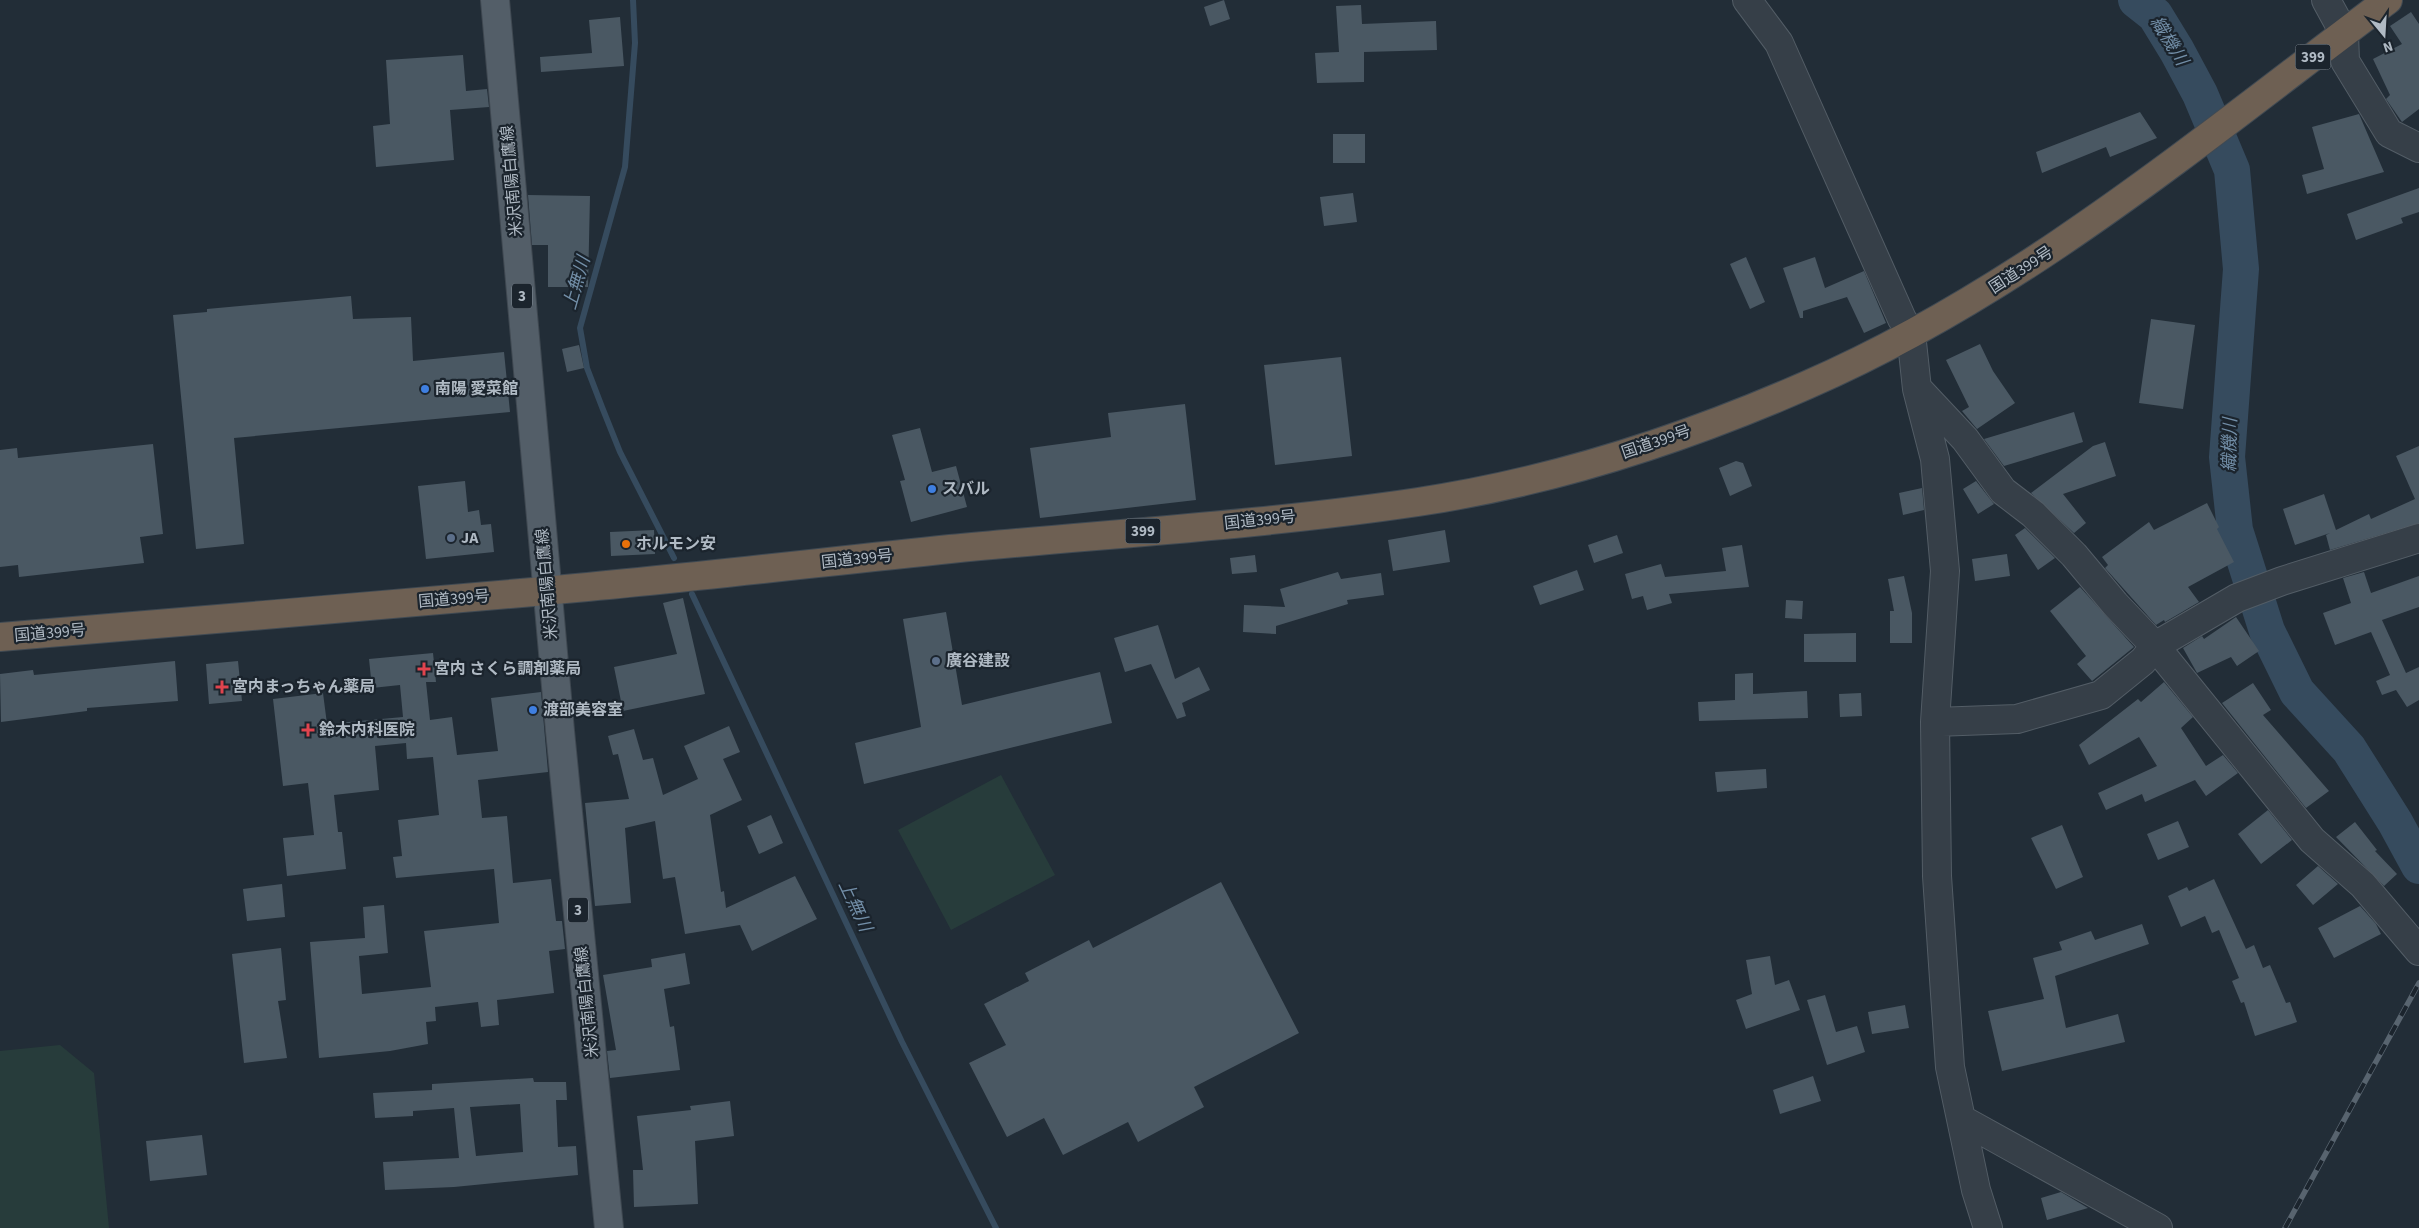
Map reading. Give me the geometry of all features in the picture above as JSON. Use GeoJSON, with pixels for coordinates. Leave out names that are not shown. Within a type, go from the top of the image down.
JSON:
{"type":"FeatureCollection","features":[{"type":"Feature","properties":{"kind":"highway","name":"国道399号"},"geometry":{"type":"LineString","coordinates":[[0,638],[548,591],[769,567],[1234,523],[1420,502],[1514,483],[1560,471],[1616,456],[1714,422],[1810,384],[1978,298],[2051,250],[2200,142],[2388,0]]}},
{"type":"Feature","properties":{"kind":"main road","name":"米沢南陽白鷹線"},"geometry":{"type":"LineString","coordinates":[[496,0],[548,591],[609,1228]]}},
{"type":"Feature","properties":{"kind":"street"},"geometry":{"type":"LineString","coordinates":[[1747,0],[1779,43],[1902,319],[1911,333],[1917,389],[1935,460],[1945,571],[1935,722],[1937,876],[1950,1067],[1976,1190],[1988,1228]]}},
{"type":"Feature","properties":{"kind":"street"},"geometry":{"type":"LineString","coordinates":[[2326,0],[2344,33],[2345,62],[2389,133],[2419,148]]}},
{"type":"Feature","properties":{"kind":"street"},"geometry":{"type":"LineString","coordinates":[[1917,389],[1965,439],[2003,491],[2033,514],[2074,555],[2115,604],[2155,646],[2312,840],[2363,885],[2419,951]]}},
{"type":"Feature","properties":{"kind":"street"},"geometry":{"type":"LineString","coordinates":[[1935,722],[2017,719],[2100,695],[2143,661],[2155,646],[2237,598],[2282,581],[2419,538]]}},
{"type":"Feature","properties":{"kind":"street"},"geometry":{"type":"LineString","coordinates":[[1961,1119],[2158,1228]]}},
{"type":"Feature","properties":{"kind":"green space"},"geometry":{"type":"Polygon","coordinates":[[[1001,775],[1055,875],[951,930],[898,830],[1001,775]]]}},
{"type":"Feature","properties":{"kind":"green space"},"geometry":{"type":"Polygon","coordinates":[[[60,1045],[94,1073],[109,1228],[0,1228],[0,1051],[60,1045]]]}},
{"type":"Feature","properties":{"kind":"building"},"geometry":{"type":"Polygon","coordinates":[[[1224,0],[1230,19],[1210,26],[1204,7],[1224,0]]]}},
{"type":"Feature","properties":{"kind":"building"},"geometry":{"type":"Polygon","coordinates":[[[1361,5],[1362,24],[1436,21],[1437,50],[1364,52],[1364,82],[1317,83],[1315,53],[1339,52],[1336,6],[1361,5]]]}},
{"type":"Feature","properties":{"kind":"building"},"geometry":{"type":"Polygon","coordinates":[[[2411,12],[2419,24],[2419,109],[2402,122],[2386,99],[2390,95],[2373,59],[2402,44],[2390,26],[2411,12]]]}},
{"type":"Feature","properties":{"kind":"building"},"geometry":{"type":"Polygon","coordinates":[[[620,17],[624,66],[541,72],[540,57],[592,53],[589,20],[620,17]]]}},
{"type":"Feature","properties":{"kind":"building"},"geometry":{"type":"Polygon","coordinates":[[[463,55],[466,91],[487,89],[489,107],[450,110],[454,160],[376,167],[373,126],[390,124],[386,60],[463,55]]]}},
{"type":"Feature","properties":{"kind":"building"},"geometry":{"type":"Polygon","coordinates":[[[2140,112],[2157,138],[2110,157],[2106,147],[2042,173],[2036,152],[2140,112]]]}},
{"type":"Feature","properties":{"kind":"building"},"geometry":{"type":"Polygon","coordinates":[[[2359,114],[2384,172],[2307,194],[2302,175],[2324,169],[2312,127],[2359,114]]]}},
{"type":"Feature","properties":{"kind":"building"},"geometry":{"type":"Polygon","coordinates":[[[1333,134],[1365,134],[1365,163],[1333,163],[1333,134]]]}},
{"type":"Feature","properties":{"kind":"building"},"geometry":{"type":"Polygon","coordinates":[[[2419,188],[2419,212],[2401,218],[2403,223],[2356,240],[2347,214],[2419,188]]]}},
{"type":"Feature","properties":{"kind":"building"},"geometry":{"type":"Polygon","coordinates":[[[1353,193],[1357,222],[1324,226],[1320,197],[1353,193]]]}},
{"type":"Feature","properties":{"kind":"building"},"geometry":{"type":"Polygon","coordinates":[[[528,195],[590,196],[588,287],[548,287],[548,245],[532,245],[528,195]]]}},
{"type":"Feature","properties":{"kind":"building"},"geometry":{"type":"Polygon","coordinates":[[[1746,257],[1765,302],[1750,309],[1730,264],[1746,257]]]}},
{"type":"Feature","properties":{"kind":"building"},"geometry":{"type":"Polygon","coordinates":[[[1815,257],[1825,288],[1864,271],[1886,323],[1864,333],[1847,297],[1803,311],[1803,318],[1800,318],[1783,268],[1815,257]]]}},
{"type":"Feature","properties":{"kind":"building"},"geometry":{"type":"Polygon","coordinates":[[[351,296],[353,319],[411,317],[413,361],[504,352],[510,412],[234,438],[244,544],[196,549],[173,315],[207,312],[207,309],[351,296]]]}},
{"type":"Feature","properties":{"kind":"building"},"geometry":{"type":"Polygon","coordinates":[[[2151,319],[2195,325],[2183,409],[2139,403],[2151,319]]]}},
{"type":"Feature","properties":{"kind":"building"},"geometry":{"type":"Polygon","coordinates":[[[1980,344],[1993,371],[2015,403],[1977,429],[1962,411],[1969,407],[1946,360],[1980,344]]]}},
{"type":"Feature","properties":{"kind":"building"},"geometry":{"type":"Polygon","coordinates":[[[579,345],[584,368],[567,372],[562,349],[579,345]]]}},
{"type":"Feature","properties":{"kind":"building"},"geometry":{"type":"Polygon","coordinates":[[[1341,357],[1352,456],[1275,465],[1264,365],[1341,357]]]}},
{"type":"Feature","properties":{"kind":"building"},"geometry":{"type":"Polygon","coordinates":[[[1185,404],[1196,500],[1040,518],[1030,448],[1111,437],[1108,413],[1185,404]]]}},
{"type":"Feature","properties":{"kind":"building"},"geometry":{"type":"Polygon","coordinates":[[[2074,412],[2083,442],[2004,466],[1984,439],[2074,412]]]}},
{"type":"Feature","properties":{"kind":"building"},"geometry":{"type":"Polygon","coordinates":[[[920,428],[932,472],[956,466],[967,507],[911,522],[900,481],[905,480],[892,435],[920,428]]]}},
{"type":"Feature","properties":{"kind":"building"},"geometry":{"type":"Polygon","coordinates":[[[2105,442],[2116,476],[2063,494],[2086,523],[2074,533],[2031,493],[2093,446],[2105,442]]]}},
{"type":"Feature","properties":{"kind":"building"},"geometry":{"type":"Polygon","coordinates":[[[153,444],[163,534],[140,537],[144,563],[19,577],[18,565],[0,567],[0,450],[17,448],[18,458],[153,444]]]}},
{"type":"Feature","properties":{"kind":"building"},"geometry":{"type":"Polygon","coordinates":[[[2419,446],[2419,523],[2330,550],[2326,535],[2330,533],[2295,545],[2283,509],[2324,494],[2336,530],[2369,514],[2371,519],[2415,499],[2396,456],[2419,446]]]}},
{"type":"Feature","properties":{"kind":"building"},"geometry":{"type":"Polygon","coordinates":[[[1736,461],[1743,463],[1752,486],[1730,496],[1719,468],[1736,461]]]}},
{"type":"Feature","properties":{"kind":"building"},"geometry":{"type":"Polygon","coordinates":[[[465,481],[468,512],[479,510],[481,525],[491,524],[494,552],[426,559],[418,486],[465,481]]]}},
{"type":"Feature","properties":{"kind":"building"},"geometry":{"type":"Polygon","coordinates":[[[1976,481],[1994,504],[1978,514],[1963,489],[1976,481]]]}},
{"type":"Feature","properties":{"kind":"building"},"geometry":{"type":"Polygon","coordinates":[[[1922,488],[1924,510],[1903,515],[1899,493],[1922,488]]]}},
{"type":"Feature","properties":{"kind":"building"},"geometry":{"type":"Polygon","coordinates":[[[2207,503],[2219,527],[2217,529],[2234,562],[2188,587],[2199,602],[2165,622],[2164,620],[2156,625],[2105,568],[2108,565],[2102,557],[2149,522],[2154,530],[2207,503]]]}},
{"type":"Feature","properties":{"kind":"building"},"geometry":{"type":"Polygon","coordinates":[[[2025,528],[2055,558],[2038,570],[2015,535],[2025,528]]]}},
{"type":"Feature","properties":{"kind":"building"},"geometry":{"type":"Polygon","coordinates":[[[654,530],[655,554],[611,556],[610,532],[654,530]]]}},
{"type":"Feature","properties":{"kind":"building"},"geometry":{"type":"Polygon","coordinates":[[[1445,530],[1450,562],[1393,571],[1388,540],[1445,530]]]}},
{"type":"Feature","properties":{"kind":"building"},"geometry":{"type":"Polygon","coordinates":[[[1617,535],[1623,553],[1594,563],[1588,545],[1617,535]]]}},
{"type":"Feature","properties":{"kind":"building"},"geometry":{"type":"Polygon","coordinates":[[[1742,545],[1749,587],[1669,594],[1672,603],[1647,610],[1643,596],[1632,599],[1625,574],[1661,564],[1665,577],[1726,571],[1722,548],[1742,545]]]}},
{"type":"Feature","properties":{"kind":"building"},"geometry":{"type":"Polygon","coordinates":[[[2007,554],[2010,576],[1975,581],[1972,559],[2007,554]]]}},
{"type":"Feature","properties":{"kind":"building"},"geometry":{"type":"Polygon","coordinates":[[[1255,555],[1257,572],[1232,574],[1230,558],[1255,555]]]}},
{"type":"Feature","properties":{"kind":"building"},"geometry":{"type":"Polygon","coordinates":[[[1577,570],[1584,590],[1540,605],[1533,586],[1577,570]]]}},
{"type":"Feature","properties":{"kind":"building"},"geometry":{"type":"Polygon","coordinates":[[[1338,572],[1341,579],[1381,573],[1384,595],[1347,600],[1348,604],[1276,626],[1276,634],[1243,632],[1244,605],[1285,607],[1280,589],[1338,572]]]}},
{"type":"Feature","properties":{"kind":"building"},"geometry":{"type":"Polygon","coordinates":[[[2364,572],[2371,593],[2419,576],[2419,607],[2382,620],[2406,673],[2419,667],[2419,700],[2407,707],[2396,690],[2382,695],[2376,681],[2390,675],[2371,632],[2335,645],[2323,613],[2351,603],[2343,578],[2364,572]]]}},
{"type":"Feature","properties":{"kind":"building"},"geometry":{"type":"Polygon","coordinates":[[[1904,576],[1912,613],[1912,643],[1890,643],[1890,611],[1894,611],[1888,579],[1904,576]]]}},
{"type":"Feature","properties":{"kind":"building"},"geometry":{"type":"Polygon","coordinates":[[[2080,587],[2134,647],[2092,681],[2077,664],[2086,656],[2050,611],[2080,587]]]}},
{"type":"Feature","properties":{"kind":"building"},"geometry":{"type":"Polygon","coordinates":[[[683,598],[705,694],[623,711],[614,667],[677,654],[663,603],[683,598]]]}},
{"type":"Feature","properties":{"kind":"building"},"geometry":{"type":"Polygon","coordinates":[[[1786,600],[1803,601],[1802,619],[1785,618],[1786,600]]]}},
{"type":"Feature","properties":{"kind":"building"},"geometry":{"type":"Polygon","coordinates":[[[946,612],[962,705],[1100,672],[1112,723],[864,784],[855,743],[921,727],[903,619],[946,612]]]}},
{"type":"Feature","properties":{"kind":"building"},"geometry":{"type":"Polygon","coordinates":[[[2236,617],[2259,651],[2237,666],[2231,657],[2197,673],[2183,648],[2202,636],[2204,639],[2236,617]]]}},
{"type":"Feature","properties":{"kind":"building"},"geometry":{"type":"Polygon","coordinates":[[[1158,625],[1175,679],[1199,667],[1210,690],[1182,703],[1186,716],[1177,719],[1151,664],[1125,672],[1114,638],[1158,625]]]}},
{"type":"Feature","properties":{"kind":"building"},"geometry":{"type":"Polygon","coordinates":[[[1856,633],[1856,662],[1804,662],[1804,634],[1856,633]]]}},
{"type":"Feature","properties":{"kind":"building"},"geometry":{"type":"Polygon","coordinates":[[[433,653],[436,682],[426,682],[430,720],[452,717],[457,755],[498,751],[491,698],[541,692],[548,772],[478,780],[482,818],[507,816],[513,883],[551,879],[556,921],[562,921],[565,949],[549,951],[554,993],[497,1000],[499,1025],[481,1027],[478,1002],[435,1007],[436,1021],[426,1022],[428,1044],[390,1051],[319,1058],[310,942],[365,938],[363,907],[384,905],[388,953],[359,956],[362,994],[431,987],[424,931],[499,923],[494,869],[396,878],[393,857],[402,856],[398,820],[439,815],[433,757],[407,759],[406,743],[375,746],[379,790],[334,795],[338,832],[342,832],[346,869],[287,876],[283,838],[314,835],[308,783],[283,786],[273,699],[323,693],[327,724],[403,717],[400,685],[372,688],[369,659],[433,653]]]}},
{"type":"Feature","properties":{"kind":"building"},"geometry":{"type":"Polygon","coordinates":[[[175,661],[178,701],[87,708],[87,711],[1,722],[0,674],[33,670],[34,675],[175,661]]]}},
{"type":"Feature","properties":{"kind":"building"},"geometry":{"type":"Polygon","coordinates":[[[238,661],[242,701],[209,704],[206,664],[238,661]]]}},
{"type":"Feature","properties":{"kind":"building"},"geometry":{"type":"Polygon","coordinates":[[[1753,673],[1753,694],[1807,691],[1808,718],[1699,721],[1698,702],[1735,700],[1735,674],[1753,673]]]}},
{"type":"Feature","properties":{"kind":"building"},"geometry":{"type":"Polygon","coordinates":[[[2164,682],[2193,717],[2181,728],[2206,766],[2223,755],[2238,773],[2206,796],[2195,780],[2145,802],[2142,794],[2106,810],[2098,793],[2157,766],[2139,737],[2089,765],[2079,745],[2138,699],[2141,702],[2164,682]]]}},
{"type":"Feature","properties":{"kind":"building"},"geometry":{"type":"Polygon","coordinates":[[[2253,683],[2271,710],[2263,715],[2329,791],[2306,808],[2222,703],[2253,683]]]}},
{"type":"Feature","properties":{"kind":"building"},"geometry":{"type":"Polygon","coordinates":[[[1861,693],[1862,716],[1840,717],[1839,694],[1861,693]]]}},
{"type":"Feature","properties":{"kind":"building"},"geometry":{"type":"Polygon","coordinates":[[[729,726],[740,752],[723,759],[742,800],[710,815],[721,892],[724,891],[726,908],[795,876],[817,919],[752,951],[740,925],[685,934],[675,877],[663,879],[655,821],[625,828],[631,903],[595,906],[585,803],[629,799],[618,754],[613,755],[608,736],[634,729],[643,760],[653,758],[663,795],[698,779],[684,746],[729,726]]]}},
{"type":"Feature","properties":{"kind":"building"},"geometry":{"type":"Polygon","coordinates":[[[1766,769],[1767,788],[1717,792],[1715,772],[1766,769]]]}},
{"type":"Feature","properties":{"kind":"building"},"geometry":{"type":"Polygon","coordinates":[[[2268,810],[2292,840],[2261,864],[2238,834],[2268,810]]]}},
{"type":"Feature","properties":{"kind":"building"},"geometry":{"type":"Polygon","coordinates":[[[771,815],[783,843],[759,854],[747,826],[771,815]]]}},
{"type":"Feature","properties":{"kind":"building"},"geometry":{"type":"Polygon","coordinates":[[[2178,821],[2189,847],[2158,860],[2147,834],[2178,821]]]}},
{"type":"Feature","properties":{"kind":"building"},"geometry":{"type":"Polygon","coordinates":[[[2355,822],[2377,850],[2375,851],[2397,874],[2384,886],[2336,837],[2355,822]]]}},
{"type":"Feature","properties":{"kind":"building"},"geometry":{"type":"Polygon","coordinates":[[[2062,825],[2083,877],[2056,889],[2031,838],[2062,825]]]}},
{"type":"Feature","properties":{"kind":"building"},"geometry":{"type":"Polygon","coordinates":[[[2318,866],[2338,884],[2313,905],[2296,885],[2318,866]]]}},
{"type":"Feature","properties":{"kind":"building"},"geometry":{"type":"Polygon","coordinates":[[[2214,879],[2246,949],[2254,945],[2263,968],[2270,965],[2286,1003],[2290,1002],[2297,1022],[2255,1036],[2244,1002],[2241,1003],[2232,981],[2239,978],[2219,930],[2212,933],[2205,916],[2181,927],[2168,896],[2187,887],[2189,891],[2214,879]]]}},
{"type":"Feature","properties":{"kind":"building"},"geometry":{"type":"Polygon","coordinates":[[[1221,882],[1299,1033],[1194,1087],[1204,1107],[1138,1142],[1128,1122],[1063,1155],[1044,1118],[1007,1137],[969,1063],[1006,1045],[984,1004],[1029,981],[1025,973],[1089,940],[1093,948],[1221,882]]]}},
{"type":"Feature","properties":{"kind":"building"},"geometry":{"type":"Polygon","coordinates":[[[282,884],[285,917],[247,921],[243,889],[282,884]]]}},
{"type":"Feature","properties":{"kind":"building"},"geometry":{"type":"Polygon","coordinates":[[[2360,906],[2376,924],[2381,934],[2334,958],[2318,928],[2360,906]]]}},
{"type":"Feature","properties":{"kind":"building"},"geometry":{"type":"Polygon","coordinates":[[[2142,924],[2149,944],[2055,976],[2066,1028],[2118,1014],[2125,1042],[2002,1071],[1988,1011],[2044,999],[2033,958],[2062,950],[2059,942],[2091,931],[2095,940],[2142,924]]]}},
{"type":"Feature","properties":{"kind":"building"},"geometry":{"type":"Polygon","coordinates":[[[281,948],[286,1000],[278,1001],[287,1058],[244,1063],[232,954],[281,948]]]}},
{"type":"Feature","properties":{"kind":"building"},"geometry":{"type":"Polygon","coordinates":[[[685,953],[690,984],[664,989],[670,1027],[674,1026],[680,1070],[610,1078],[607,1051],[616,1050],[603,975],[652,967],[651,959],[685,953]]]}},
{"type":"Feature","properties":{"kind":"building"},"geometry":{"type":"Polygon","coordinates":[[[1770,956],[1775,985],[1789,980],[1800,1010],[1746,1029],[1736,1000],[1752,994],[1746,960],[1770,956]]]}},
{"type":"Feature","properties":{"kind":"building"},"geometry":{"type":"Polygon","coordinates":[[[1825,995],[1836,1032],[1857,1026],[1865,1052],[1827,1065],[1807,1000],[1825,995]]]}},
{"type":"Feature","properties":{"kind":"building"},"geometry":{"type":"Polygon","coordinates":[[[1905,1005],[1909,1028],[1872,1034],[1868,1012],[1905,1005]]]}},
{"type":"Feature","properties":{"kind":"building"},"geometry":{"type":"Polygon","coordinates":[[[1813,1076],[1821,1101],[1780,1114],[1773,1090],[1813,1076]]]}},
{"type":"Feature","properties":{"kind":"building"},"geometry":{"type":"Polygon","coordinates":[[[533,1078],[534,1082],[566,1082],[567,1100],[556,1100],[558,1147],[576,1146],[578,1175],[454,1187],[385,1190],[383,1162],[459,1158],[454,1108],[413,1111],[413,1116],[375,1118],[373,1093],[432,1090],[432,1084],[533,1078]],[[520,1104],[470,1107],[476,1156],[523,1152],[520,1104]]]}},
{"type":"Feature","properties":{"kind":"building"},"geometry":{"type":"Polygon","coordinates":[[[730,1101],[734,1136],[695,1141],[698,1204],[634,1207],[633,1170],[643,1170],[637,1116],[691,1110],[690,1106],[730,1101]]]}},
{"type":"Feature","properties":{"kind":"building"},"geometry":{"type":"Polygon","coordinates":[[[202,1135],[207,1175],[150,1181],[146,1141],[202,1135]]]}},
{"type":"Feature","properties":{"kind":"building"},"geometry":{"type":"Polygon","coordinates":[[[2061,1192],[2088,1208],[2047,1220],[2041,1198],[2061,1192]]]}},
{"type":"Feature","properties":{"kind":"waterway","name":"上無川"},"geometry":{"type":"LineString","coordinates":[[633,0],[635,43],[625,167],[580,328],[587,368],[620,452],[674,558]]}},
{"type":"Feature","properties":{"kind":"waterway","name":"織機川"},"geometry":{"type":"LineString","coordinates":[[2136,0],[2155,15],[2177,51],[2200,94],[2232,170],[2241,269],[2227,457],[2235,530],[2267,631],[2297,692],[2349,749],[2395,822],[2419,866]]}},
{"type":"Feature","properties":{"kind":"waterway","name":"上無川"},"geometry":{"type":"LineString","coordinates":[[692,594],[902,1042],[996,1228]]}},
{"type":"Feature","properties":{"kind":"railway"},"geometry":{"type":"LineString","coordinates":[[2285,1228],[2419,983]]}},
{"type":"Feature","properties":{"kind":"place","name":"南陽 愛菜館"},"geometry":{"type":"Point","coordinates":[425,389]}},
{"type":"Feature","properties":{"kind":"place","name":"スバル"},"geometry":{"type":"Point","coordinates":[932,489]}},
{"type":"Feature","properties":{"kind":"place","name":"JA"},"geometry":{"type":"Point","coordinates":[451,538]}},
{"type":"Feature","properties":{"kind":"place","name":"ホルモン安"},"geometry":{"type":"Point","coordinates":[626,544]}},
{"type":"Feature","properties":{"kind":"place","name":"廣谷建設"},"geometry":{"type":"Point","coordinates":[936,661]}},
{"type":"Feature","properties":{"kind":"place","name":"宮内 さくら調剤薬局"},"geometry":{"type":"Point","coordinates":[424,669]}},
{"type":"Feature","properties":{"kind":"place","name":"宮内まっちゃん薬局"},"geometry":{"type":"Point","coordinates":[222,687]}},
{"type":"Feature","properties":{"kind":"place","name":"渡部美容室"},"geometry":{"type":"Point","coordinates":[533,710]}},
{"type":"Feature","properties":{"kind":"place","name":"鈴木内科医院"},"geometry":{"type":"Point","coordinates":[308,730]}}]}
